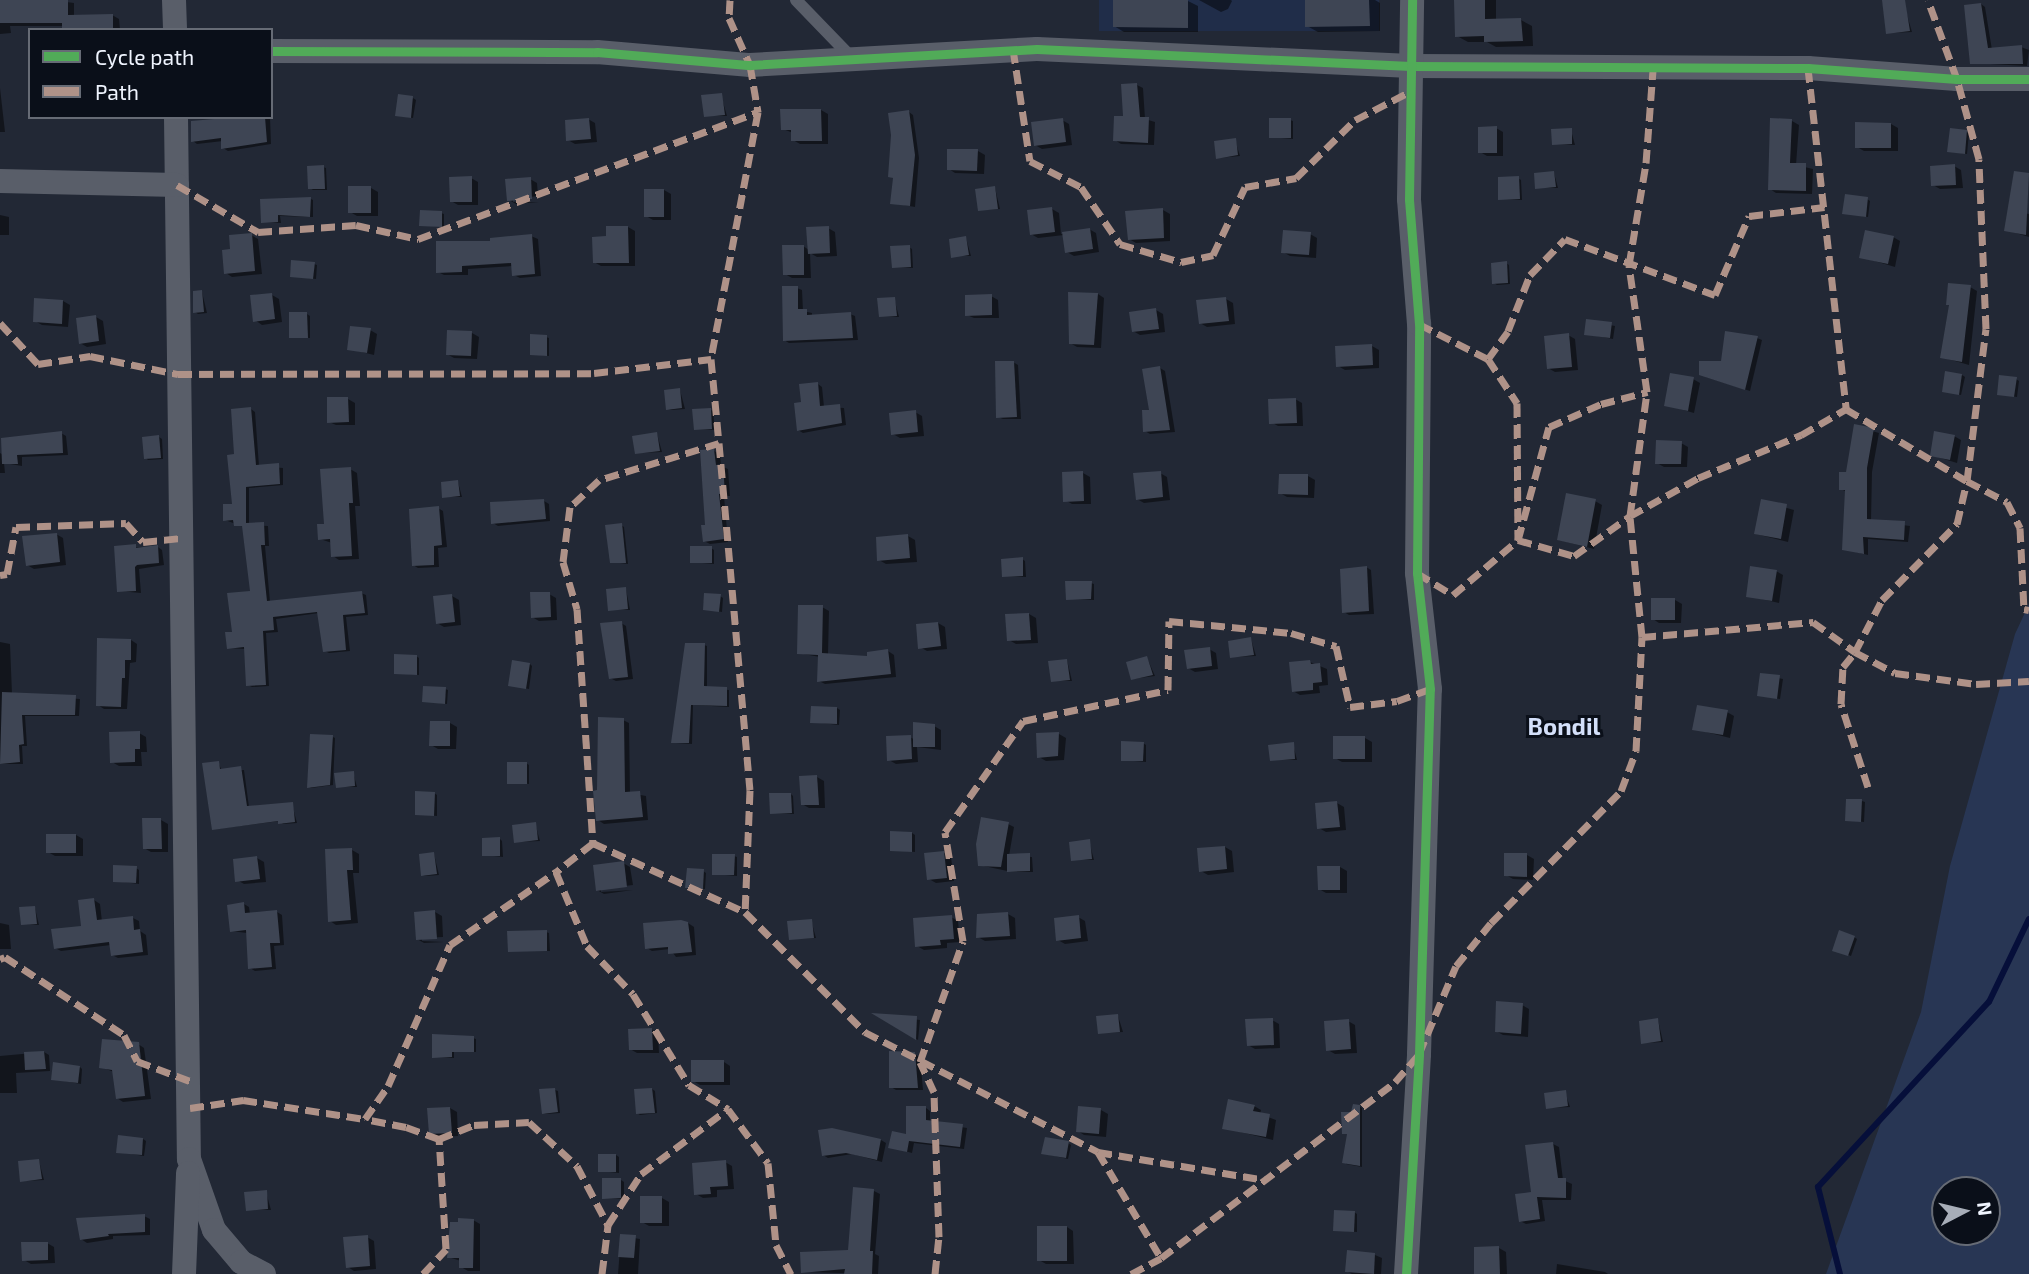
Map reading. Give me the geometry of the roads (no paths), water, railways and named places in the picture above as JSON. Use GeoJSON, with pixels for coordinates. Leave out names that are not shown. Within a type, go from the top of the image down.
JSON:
{"type":"FeatureCollection","features":[{"type":"Feature","properties":{"kind":"street"},"geometry":{"type":"LineString","coordinates":[[174,0],[175,28]]}},
{"type":"Feature","properties":{"kind":"street"},"geometry":{"type":"LineString","coordinates":[[1406,1274],[1419,1054],[1430,689],[1417,573],[1419,324],[1409,199],[1412,0]]}},
{"type":"Feature","properties":{"kind":"street"},"geometry":{"type":"LineString","coordinates":[[273,51],[597,52],[750,65],[1037,49],[1411,66],[1808,68],[1957,79],[2029,79]]}},
{"type":"Feature","properties":{"kind":"street"},"geometry":{"type":"LineString","coordinates":[[176,119],[189,1159],[184,1274]]}},
{"type":"Feature","properties":{"kind":"street"},"geometry":{"type":"LineString","coordinates":[[0,181],[177,185]]}},
{"type":"Feature","properties":{"kind":"street"},"geometry":{"type":"LineString","coordinates":[[189,1159],[214,1230],[241,1262],[264,1274]]}},
{"type":"Feature","properties":{"kind":"lane"},"geometry":{"type":"LineString","coordinates":[[796,0],[855,61]]}},
{"type":"Feature","properties":{"kind":"waterway"},"geometry":{"type":"LineString","coordinates":[[1840,1274],[1818,1187],[1989,1002],[2029,919]]}},
{"type":"Feature","properties":{"kind":"district","name":"Bondil"},"geometry":{"type":"Point","coordinates":[1564,726]}}]}
